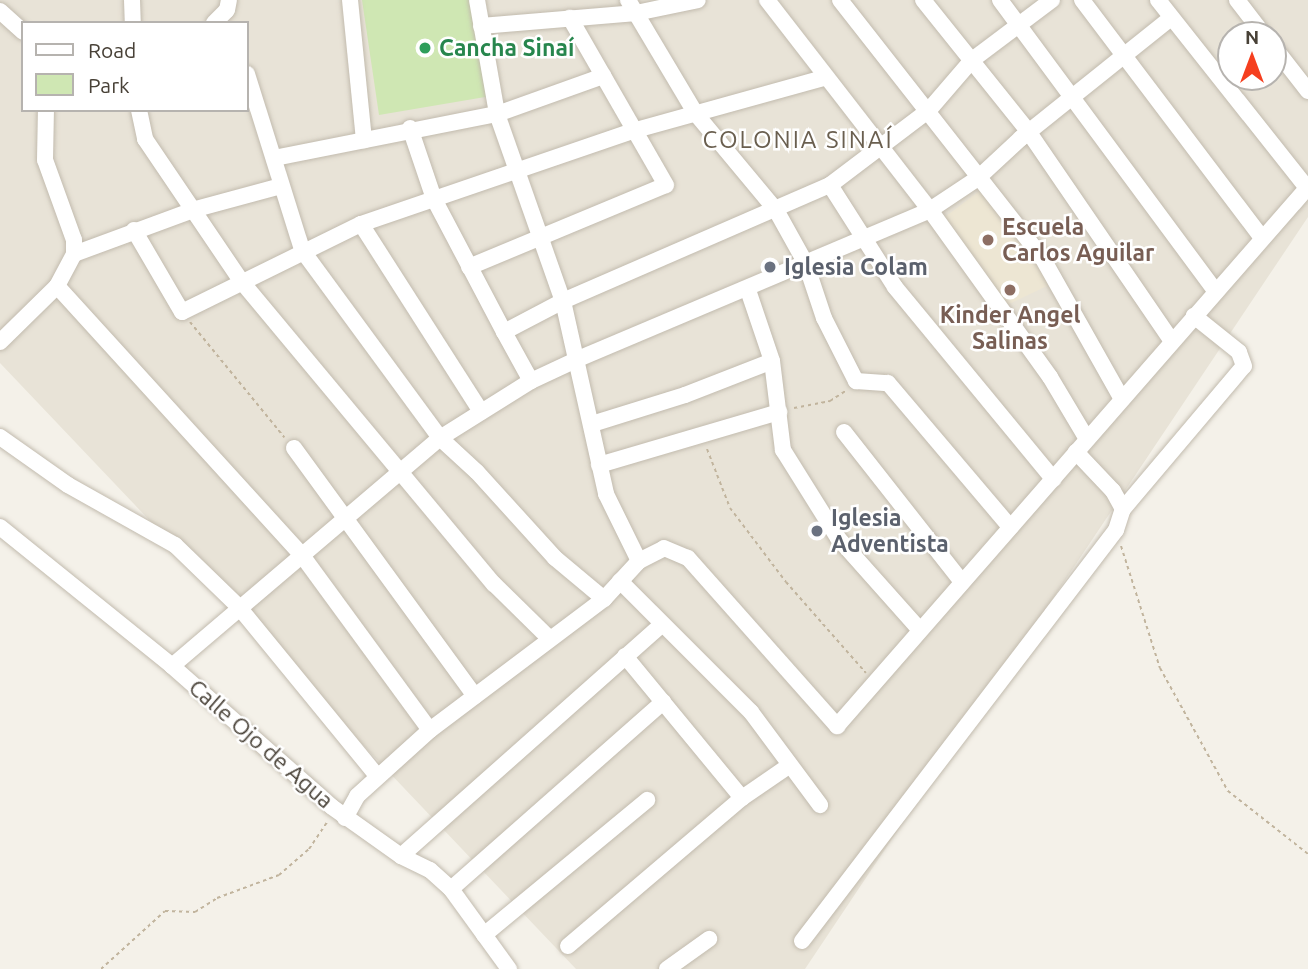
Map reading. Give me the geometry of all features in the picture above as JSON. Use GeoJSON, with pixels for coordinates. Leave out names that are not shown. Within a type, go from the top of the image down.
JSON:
{"type":"FeatureCollection","features":[{"type":"Feature","properties":{"kind":"street"},"geometry":{"type":"LineString","coordinates":[[132,0],[133,21]]}},
{"type":"Feature","properties":{"kind":"street"},"geometry":{"type":"LineString","coordinates":[[350,0],[364,140]]}},
{"type":"Feature","properties":{"kind":"street"},"geometry":{"type":"LineString","coordinates":[[477,0],[498,114],[544,238],[563,301],[606,494],[639,561]]}},
{"type":"Feature","properties":{"kind":"street"},"geometry":{"type":"LineString","coordinates":[[481,26],[570,18],[632,6],[698,0]]}},
{"type":"Feature","properties":{"kind":"street"},"geometry":{"type":"LineString","coordinates":[[767,0],[823,78],[930,210],[1050,377],[1082,446],[1122,509]]}},
{"type":"Feature","properties":{"kind":"street"},"geometry":{"type":"LineString","coordinates":[[840,0],[929,110],[978,178],[1043,260],[1122,399]]}},
{"type":"Feature","properties":{"kind":"street"},"geometry":{"type":"LineString","coordinates":[[923,0],[1028,131],[1172,341]]}},
{"type":"Feature","properties":{"kind":"street"},"geometry":{"type":"LineString","coordinates":[[1000,0],[1216,292]]}},
{"type":"Feature","properties":{"kind":"street"},"geometry":{"type":"LineString","coordinates":[[504,332],[563,301],[830,185],[880,150],[929,110],[972,60],[1052,0]]}},
{"type":"Feature","properties":{"kind":"street"},"geometry":{"type":"LineString","coordinates":[[1082,0],[1262,238]]}},
{"type":"Feature","properties":{"kind":"street"},"geometry":{"type":"LineString","coordinates":[[345,817],[357,796],[430,730],[604,599],[639,561],[664,548],[688,558],[837,726],[1308,188],[1158,0]]}},
{"type":"Feature","properties":{"kind":"street"},"geometry":{"type":"LineString","coordinates":[[1237,0],[1253,21]]}},
{"type":"Feature","properties":{"kind":"street"},"geometry":{"type":"LineString","coordinates":[[632,6],[696,114],[776,210],[806,264],[824,318],[856,381],[888,383],[1010,527]]}},
{"type":"Feature","properties":{"kind":"street"},"geometry":{"type":"LineString","coordinates":[[0,11],[21,30]]}},
{"type":"Feature","properties":{"kind":"street"},"geometry":{"type":"LineString","coordinates":[[468,267],[544,238],[666,185],[570,18]]}},
{"type":"Feature","properties":{"kind":"street"},"geometry":{"type":"LineString","coordinates":[[172,666],[238,606],[440,438],[531,381],[578,359],[748,290],[930,210],[978,178],[1028,131],[1171,18]]}},
{"type":"Feature","properties":{"kind":"street"},"geometry":{"type":"LineString","coordinates":[[1287,64],[1308,91]]}},
{"type":"Feature","properties":{"kind":"street"},"geometry":{"type":"LineString","coordinates":[[274,158],[410,128],[498,114],[603,76]]}},
{"type":"Feature","properties":{"kind":"street"},"geometry":{"type":"LineString","coordinates":[[134,230],[183,312],[302,250],[361,224],[636,130],[823,78]]}},
{"type":"Feature","properties":{"kind":"street"},"geometry":{"type":"LineString","coordinates":[[248,82],[302,250],[440,438],[477,471],[555,558],[604,599]]}},
{"type":"Feature","properties":{"kind":"street"},"geometry":{"type":"LineString","coordinates":[[0,342],[57,286],[74,254],[69,223],[48,172],[46,112]]}},
{"type":"Feature","properties":{"kind":"street"},"geometry":{"type":"LineString","coordinates":[[143,112],[145,139],[242,282],[494,584],[550,639]]}},
{"type":"Feature","properties":{"kind":"street"},"geometry":{"type":"LineString","coordinates":[[410,128],[434,199],[531,381]]}},
{"type":"Feature","properties":{"kind":"street"},"geometry":{"type":"LineString","coordinates":[[830,185],[860,240],[1053,479]]}},
{"type":"Feature","properties":{"kind":"street"},"geometry":{"type":"LineString","coordinates":[[74,254],[195,209],[281,186]]}},
{"type":"Feature","properties":{"kind":"street"},"geometry":{"type":"LineString","coordinates":[[361,224],[481,412]]}},
{"type":"Feature","properties":{"kind":"street"},"geometry":{"type":"LineString","coordinates":[[57,286],[301,554],[430,730]]}},
{"type":"Feature","properties":{"kind":"street"},"geometry":{"type":"LineString","coordinates":[[748,290],[772,360],[783,450],[838,538],[920,630]]}},
{"type":"Feature","properties":{"kind":"street"},"geometry":{"type":"LineString","coordinates":[[802,942],[1116,530],[1122,509],[1244,366],[1239,352],[1194,316]]}},
{"type":"Feature","properties":{"kind":"street"},"geometry":{"type":"LineString","coordinates":[[592,424],[685,395],[772,360]]}},
{"type":"Feature","properties":{"kind":"street"},"geometry":{"type":"LineString","coordinates":[[599,464],[779,412]]}},
{"type":"Feature","properties":{"kind":"street"},"geometry":{"type":"LineString","coordinates":[[844,432],[962,582]]}},
{"type":"Feature","properties":{"kind":"street"},"geometry":{"type":"LineString","coordinates":[[0,437],[68,485],[175,545],[238,606],[377,776]]}},
{"type":"Feature","properties":{"kind":"street"},"geometry":{"type":"LineString","coordinates":[[293,449],[345,516],[475,696]]}},
{"type":"Feature","properties":{"kind":"street","name":"Calle Ojo de Agua"},"geometry":{"type":"LineString","coordinates":[[0,527],[172,666],[332,807],[401,856],[430,870],[451,889],[509,969]]}},
{"type":"Feature","properties":{"kind":"street"},"geometry":{"type":"LineString","coordinates":[[620,582],[751,712],[820,805]]}},
{"type":"Feature","properties":{"kind":"street"},"geometry":{"type":"LineString","coordinates":[[401,856],[661,625]]}},
{"type":"Feature","properties":{"kind":"street"},"geometry":{"type":"LineString","coordinates":[[625,656],[742,798]]}},
{"type":"Feature","properties":{"kind":"street"},"geometry":{"type":"LineString","coordinates":[[451,889],[663,702]]}},
{"type":"Feature","properties":{"kind":"street"},"geometry":{"type":"LineString","coordinates":[[568,946],[742,798],[790,765]]}},
{"type":"Feature","properties":{"kind":"street"},"geometry":{"type":"LineString","coordinates":[[484,935],[647,800]]}},
{"type":"Feature","properties":{"kind":"street"},"geometry":{"type":"LineString","coordinates":[[667,969],[709,939]]}},
{"type":"Feature","properties":{"kind":"path"},"geometry":{"type":"LineString","coordinates":[[183,312],[293,449]]}},
{"type":"Feature","properties":{"kind":"path"},"geometry":{"type":"LineString","coordinates":[[779,412],[830,401],[856,381]]}},
{"type":"Feature","properties":{"kind":"path"},"geometry":{"type":"LineString","coordinates":[[702,435],[730,508],[786,582],[874,682]]}},
{"type":"Feature","properties":{"kind":"path"},"geometry":{"type":"LineString","coordinates":[[1116,530],[1160,667],[1228,790],[1308,854]]}},
{"type":"Feature","properties":{"kind":"path"},"geometry":{"type":"LineString","coordinates":[[102,969],[165,911],[195,912],[217,898],[279,875],[318,838],[332,807]]}},
{"type":"Feature","properties":{"kind":"shaded area"},"geometry":{"type":"Polygon","coordinates":[[[0,0],[1308,0],[1308,217],[805,969],[576,969],[0,363],[0,0]]]}},
{"type":"Feature","properties":{"kind":"shaded area","name":"Escuela Carlos Aguilar"},"geometry":{"type":"Polygon","coordinates":[[[982,189],[1036,260],[1049,285],[1005,306],[941,220],[982,189]]]}},
{"type":"Feature","properties":{"kind":"green space","name":"Cancha Sinaí"},"geometry":{"type":"Polygon","coordinates":[[[362,0],[473,0],[491,96],[379,115],[362,0]]]}},
{"type":"Feature","properties":{"kind":"place","name":"Cancha Sinaí"},"geometry":{"type":"Point","coordinates":[425,48]}},
{"type":"Feature","properties":{"kind":"place","name":"Escuela Carlos Aguilar"},"geometry":{"type":"Point","coordinates":[988,240]}},
{"type":"Feature","properties":{"kind":"place","name":"Iglesia Colam"},"geometry":{"type":"Point","coordinates":[770,267]}},
{"type":"Feature","properties":{"kind":"place","name":"Kinder Angel Salinas"},"geometry":{"type":"Point","coordinates":[1010,290]}},
{"type":"Feature","properties":{"kind":"place","name":"Iglesia Adventista"},"geometry":{"type":"Point","coordinates":[817,531]}},
{"type":"Feature","properties":{"kind":"district","name":"COLONIA SINAÍ"},"geometry":{"type":"Point","coordinates":[798,140]}}]}
